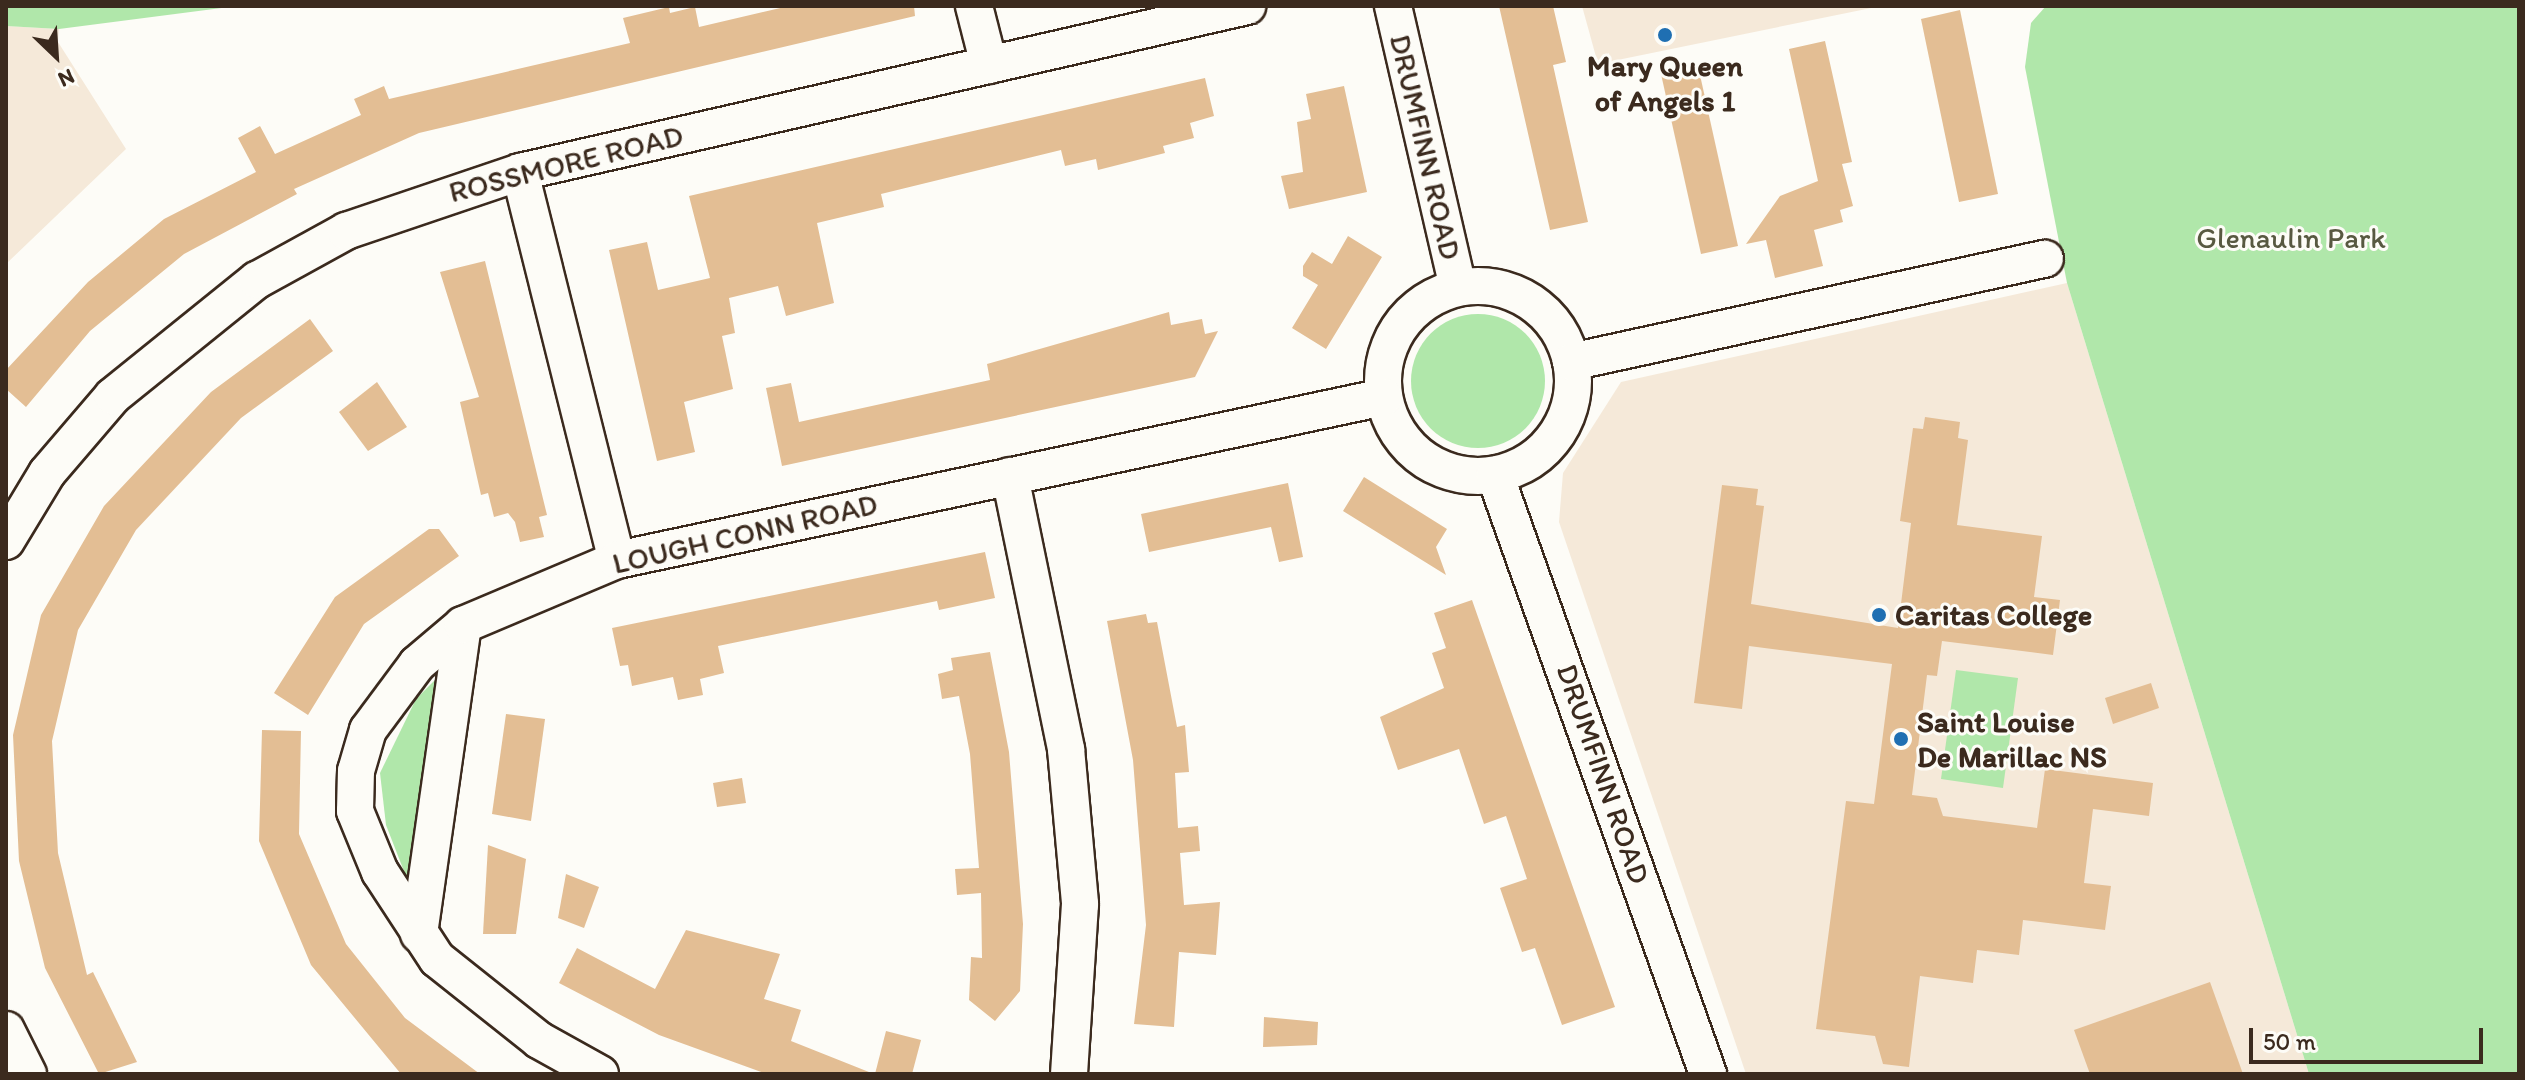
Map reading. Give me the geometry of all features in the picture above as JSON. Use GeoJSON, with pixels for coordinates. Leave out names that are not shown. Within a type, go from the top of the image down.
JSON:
{"type":"FeatureCollection","features":[{"type":"Feature","properties":{"kind":"street"},"geometry":{"type":"LineString","coordinates":[[974,6],[989,65]]}},
{"type":"Feature","properties":{"kind":"street","name":"ROSSMORE ROAD"},"geometry":{"type":"LineString","coordinates":[[6,541],[47,473],[113,396],[257,280],[346,231],[520,172],[1247,6]]}},
{"type":"Feature","properties":{"kind":"street","name":"DRUMFINN ROAD"},"geometry":{"type":"LineString","coordinates":[[1393,6],[1458,287]]}},
{"type":"Feature","properties":{"kind":"street"},"geometry":{"type":"LineString","coordinates":[[520,172],[617,560]]}},
{"type":"Feature","properties":{"kind":"street"},"geometry":{"type":"LineString","coordinates":[[1571,362],[2045,259]]}},
{"type":"Feature","properties":{"kind":"street"},"geometry":{"type":"LineString","coordinates":[[1488,286],[1542,310],[1571,362],[1573,392],[1548,446],[1495,475],[1436,467],[1394,426],[1384,397],[1391,340],[1419,307],[1458,287],[1488,286]]}},
{"type":"Feature","properties":{"kind":"street","name":"LOUGH CONN ROAD"},"geometry":{"type":"LineString","coordinates":[[600,1074],[478,995],[419,934],[380,872],[355,811],[356,771],[391,691],[463,625],[617,560],[1384,397]]}},
{"type":"Feature","properties":{"kind":"street","name":"DRUMFINN ROAD"},"geometry":{"type":"LineString","coordinates":[[1495,475],[1708,1074]]}},
{"type":"Feature","properties":{"kind":"street"},"geometry":{"type":"LineString","coordinates":[[1010,476],[1067,763],[1080,904],[1069,1074]]}},
{"type":"Feature","properties":{"kind":"street"},"geometry":{"type":"LineString","coordinates":[[419,934],[463,625]]}},
{"type":"Feature","properties":{"kind":"street"},"geometry":{"type":"LineString","coordinates":[[6,1030],[28,1074]]}},
{"type":"Feature","properties":{"kind":"shaded area","name":"Mary Queen of Angels 1"},"geometry":{"type":"Polygon","coordinates":[[[1582,6],[1881,6],[1598,64],[1582,6]]]}},
{"type":"Feature","properties":{"kind":"shaded area"},"geometry":{"type":"Polygon","coordinates":[[[6,26],[59,29],[58,42],[126,149],[6,264],[6,26]]]}},
{"type":"Feature","properties":{"kind":"shaded area","name":"Caritas College"},"geometry":{"type":"Polygon","coordinates":[[[2067,283],[2309,1074],[1746,1074],[1559,522],[1563,473],[1621,382],[2067,283]]]}},
{"type":"Feature","properties":{"kind":"green space"},"geometry":{"type":"Polygon","coordinates":[[[6,6],[237,6],[59,29],[6,26],[6,6]]]}},
{"type":"Feature","properties":{"kind":"green space","name":"Glenaulin Park"},"geometry":{"type":"Polygon","coordinates":[[[2046,6],[2519,6],[2519,1074],[2309,1074],[2067,283],[2025,67],[2031,23],[2046,6]]]}},
{"type":"Feature","properties":{"kind":"green space"},"geometry":{"type":"Polygon","coordinates":[[[1478,314],[1504,319],[1525,334],[1540,355],[1545,381],[1540,407],[1525,428],[1504,443],[1478,448],[1452,443],[1431,428],[1416,407],[1411,381],[1416,355],[1431,334],[1452,319],[1478,314]]]}},
{"type":"Feature","properties":{"kind":"green space"},"geometry":{"type":"Polygon","coordinates":[[[445,670],[414,897],[386,825],[380,773],[416,699],[445,670]]]}},
{"type":"Feature","properties":{"kind":"green space"},"geometry":{"type":"Polygon","coordinates":[[[1956,670],[2018,678],[2003,788],[1941,779],[1956,670]]]}},
{"type":"Feature","properties":{"kind":"building"},"geometry":{"type":"Polygon","coordinates":[[[789,6],[914,6],[915,16],[419,133],[294,189],[297,194],[184,254],[90,331],[26,407],[6,389],[6,370],[88,282],[164,219],[256,172],[238,138],[260,126],[275,154],[361,115],[354,99],[384,86],[389,99],[630,43],[623,18],[669,7],[670,13],[695,7],[699,27],[789,6]]]}},
{"type":"Feature","properties":{"kind":"building"},"geometry":{"type":"Polygon","coordinates":[[[1499,6],[1553,6],[1566,62],[1553,65],[1588,222],[1550,230],[1499,6]]]}},
{"type":"Feature","properties":{"kind":"building"},"geometry":{"type":"Polygon","coordinates":[[[1960,10],[1998,194],[1959,202],[1921,19],[1960,10]]]}},
{"type":"Feature","properties":{"kind":"building"},"geometry":{"type":"Polygon","coordinates":[[[1825,41],[1852,162],[1842,164],[1853,206],[1840,210],[1843,222],[1814,230],[1823,266],[1775,278],[1766,240],[1746,244],[1780,196],[1818,181],[1789,49],[1825,41]]]}},
{"type":"Feature","properties":{"kind":"building"},"geometry":{"type":"Polygon","coordinates":[[[1698,66],[1738,246],[1701,254],[1661,74],[1698,66]]]}},
{"type":"Feature","properties":{"kind":"building"},"geometry":{"type":"Polygon","coordinates":[[[1205,78],[1214,116],[1190,123],[1194,138],[1163,146],[1165,153],[1098,170],[1096,159],[1065,166],[1061,150],[881,194],[884,207],[817,223],[834,303],[786,316],[778,286],[729,298],[735,333],[722,336],[733,389],[684,402],[695,452],[657,461],[609,250],[647,242],[658,290],[710,278],[689,196],[1205,78]]]}},
{"type":"Feature","properties":{"kind":"building"},"geometry":{"type":"Polygon","coordinates":[[[1344,86],[1367,192],[1289,209],[1281,176],[1303,172],[1297,122],[1311,119],[1306,94],[1344,86]]]}},
{"type":"Feature","properties":{"kind":"building"},"geometry":{"type":"Polygon","coordinates":[[[1348,236],[1382,257],[1326,349],[1292,328],[1318,285],[1303,276],[1303,266],[1312,252],[1332,264],[1348,236]]]}},
{"type":"Feature","properties":{"kind":"building"},"geometry":{"type":"Polygon","coordinates":[[[485,261],[547,515],[539,517],[544,537],[520,542],[515,522],[508,513],[494,517],[488,493],[481,495],[460,402],[479,397],[440,272],[485,261]]]}},
{"type":"Feature","properties":{"kind":"building"},"geometry":{"type":"Polygon","coordinates":[[[1169,312],[1171,325],[1202,319],[1205,334],[1218,331],[1195,377],[782,466],[766,388],[791,383],[799,422],[990,380],[987,364],[1169,312]]]}},
{"type":"Feature","properties":{"kind":"building"},"geometry":{"type":"Polygon","coordinates":[[[310,319],[333,351],[241,418],[136,530],[78,630],[52,741],[58,853],[87,975],[93,972],[137,1062],[99,1074],[45,968],[19,861],[13,735],[41,615],[104,506],[211,392],[310,319]]]}},
{"type":"Feature","properties":{"kind":"building"},"geometry":{"type":"Polygon","coordinates":[[[377,382],[407,427],[368,451],[339,412],[377,382]]]}},
{"type":"Feature","properties":{"kind":"building","name":"Saint Louise De Marillac NS"},"geometry":{"type":"Polygon","coordinates":[[[1925,417],[1960,422],[1958,438],[1968,440],[1957,525],[2042,536],[2034,597],[2060,600],[2053,655],[1942,641],[1937,676],[1927,675],[1912,795],[1937,798],[1943,816],[2037,828],[2045,769],[2153,783],[2149,816],[2093,809],[2084,883],[2111,886],[2105,930],[2023,920],[2019,955],[1977,950],[1973,983],[1920,976],[1909,1067],[1883,1064],[1875,1036],[1816,1029],[1846,801],[1874,804],[1892,664],[1749,646],[1742,709],[1694,703],[1722,485],[1758,489],[1756,505],[1764,506],[1751,604],[1898,628],[1911,523],[1900,521],[1913,428],[1923,429],[1925,417]]]}},
{"type":"Feature","properties":{"kind":"building"},"geometry":{"type":"Polygon","coordinates":[[[1364,477],[1447,529],[1436,547],[1446,575],[1343,511],[1364,477]]]}},
{"type":"Feature","properties":{"kind":"building"},"geometry":{"type":"Polygon","coordinates":[[[1288,483],[1303,557],[1279,562],[1271,527],[1149,552],[1141,514],[1288,483]]]}},
{"type":"Feature","properties":{"kind":"building"},"geometry":{"type":"Polygon","coordinates":[[[429,529],[439,529],[459,556],[364,624],[308,715],[274,693],[335,597],[429,529]]]}},
{"type":"Feature","properties":{"kind":"building"},"geometry":{"type":"Polygon","coordinates":[[[985,552],[995,598],[939,610],[937,601],[718,646],[724,673],[700,679],[703,695],[678,700],[673,677],[632,686],[628,665],[620,666],[612,628],[985,552]]]}},
{"type":"Feature","properties":{"kind":"building"},"geometry":{"type":"Polygon","coordinates":[[[1472,600],[1615,1007],[1562,1025],[1535,948],[1522,952],[1500,888],[1527,879],[1506,816],[1484,824],[1459,749],[1398,770],[1380,717],[1444,688],[1432,653],[1446,648],[1434,613],[1472,600]]]}},
{"type":"Feature","properties":{"kind":"building"},"geometry":{"type":"Polygon","coordinates":[[[1146,614],[1148,623],[1157,622],[1177,727],[1185,725],[1189,772],[1175,773],[1178,828],[1198,826],[1200,851],[1180,853],[1184,905],[1220,902],[1216,955],[1179,952],[1174,1027],[1134,1024],[1146,925],[1133,760],[1107,621],[1146,614]]]}},
{"type":"Feature","properties":{"kind":"building"},"geometry":{"type":"Polygon","coordinates":[[[990,652],[1009,752],[1023,924],[1020,991],[995,1021],[969,1000],[971,957],[982,958],[981,893],[957,895],[955,869],[979,868],[970,754],[959,696],[942,699],[938,674],[953,670],[951,658],[990,652]]]}},
{"type":"Feature","properties":{"kind":"building"},"geometry":{"type":"Polygon","coordinates":[[[2151,683],[2159,708],[2113,724],[2105,698],[2151,683]]]}},
{"type":"Feature","properties":{"kind":"building"},"geometry":{"type":"Polygon","coordinates":[[[506,714],[545,719],[531,821],[492,814],[506,714]]]}},
{"type":"Feature","properties":{"kind":"building"},"geometry":{"type":"Polygon","coordinates":[[[262,730],[301,731],[299,834],[346,944],[405,1018],[480,1074],[401,1074],[311,965],[259,841],[262,730]]]}},
{"type":"Feature","properties":{"kind":"building"},"geometry":{"type":"Polygon","coordinates":[[[742,778],[746,803],[717,807],[713,783],[742,778]]]}},
{"type":"Feature","properties":{"kind":"building"},"geometry":{"type":"Polygon","coordinates":[[[488,845],[526,859],[516,934],[483,934],[488,845]]]}},
{"type":"Feature","properties":{"kind":"building"},"geometry":{"type":"Polygon","coordinates":[[[566,874],[599,887],[584,928],[558,918],[566,874]]]}},
{"type":"Feature","properties":{"kind":"building"},"geometry":{"type":"Polygon","coordinates":[[[686,930],[780,954],[764,999],[801,1010],[791,1041],[874,1074],[767,1074],[659,1035],[559,983],[577,948],[655,989],[686,930]]]}},
{"type":"Feature","properties":{"kind":"building"},"geometry":{"type":"Polygon","coordinates":[[[2210,982],[2243,1074],[2090,1074],[2074,1030],[2210,982]]]}},
{"type":"Feature","properties":{"kind":"building"},"geometry":{"type":"Polygon","coordinates":[[[1264,1017],[1318,1022],[1317,1045],[1263,1047],[1264,1017]]]}},
{"type":"Feature","properties":{"kind":"building"},"geometry":{"type":"Polygon","coordinates":[[[886,1031],[921,1040],[912,1074],[875,1074],[886,1031]]]}},
{"type":"Feature","properties":{"kind":"place","name":"Mary Queen of Angels 1"},"geometry":{"type":"Point","coordinates":[1665,35]}},
{"type":"Feature","properties":{"kind":"place","name":"Caritas College"},"geometry":{"type":"Point","coordinates":[1879,615]}},
{"type":"Feature","properties":{"kind":"place","name":"Saint Louise De Marillac NS"},"geometry":{"type":"Point","coordinates":[1901,739]}}]}
